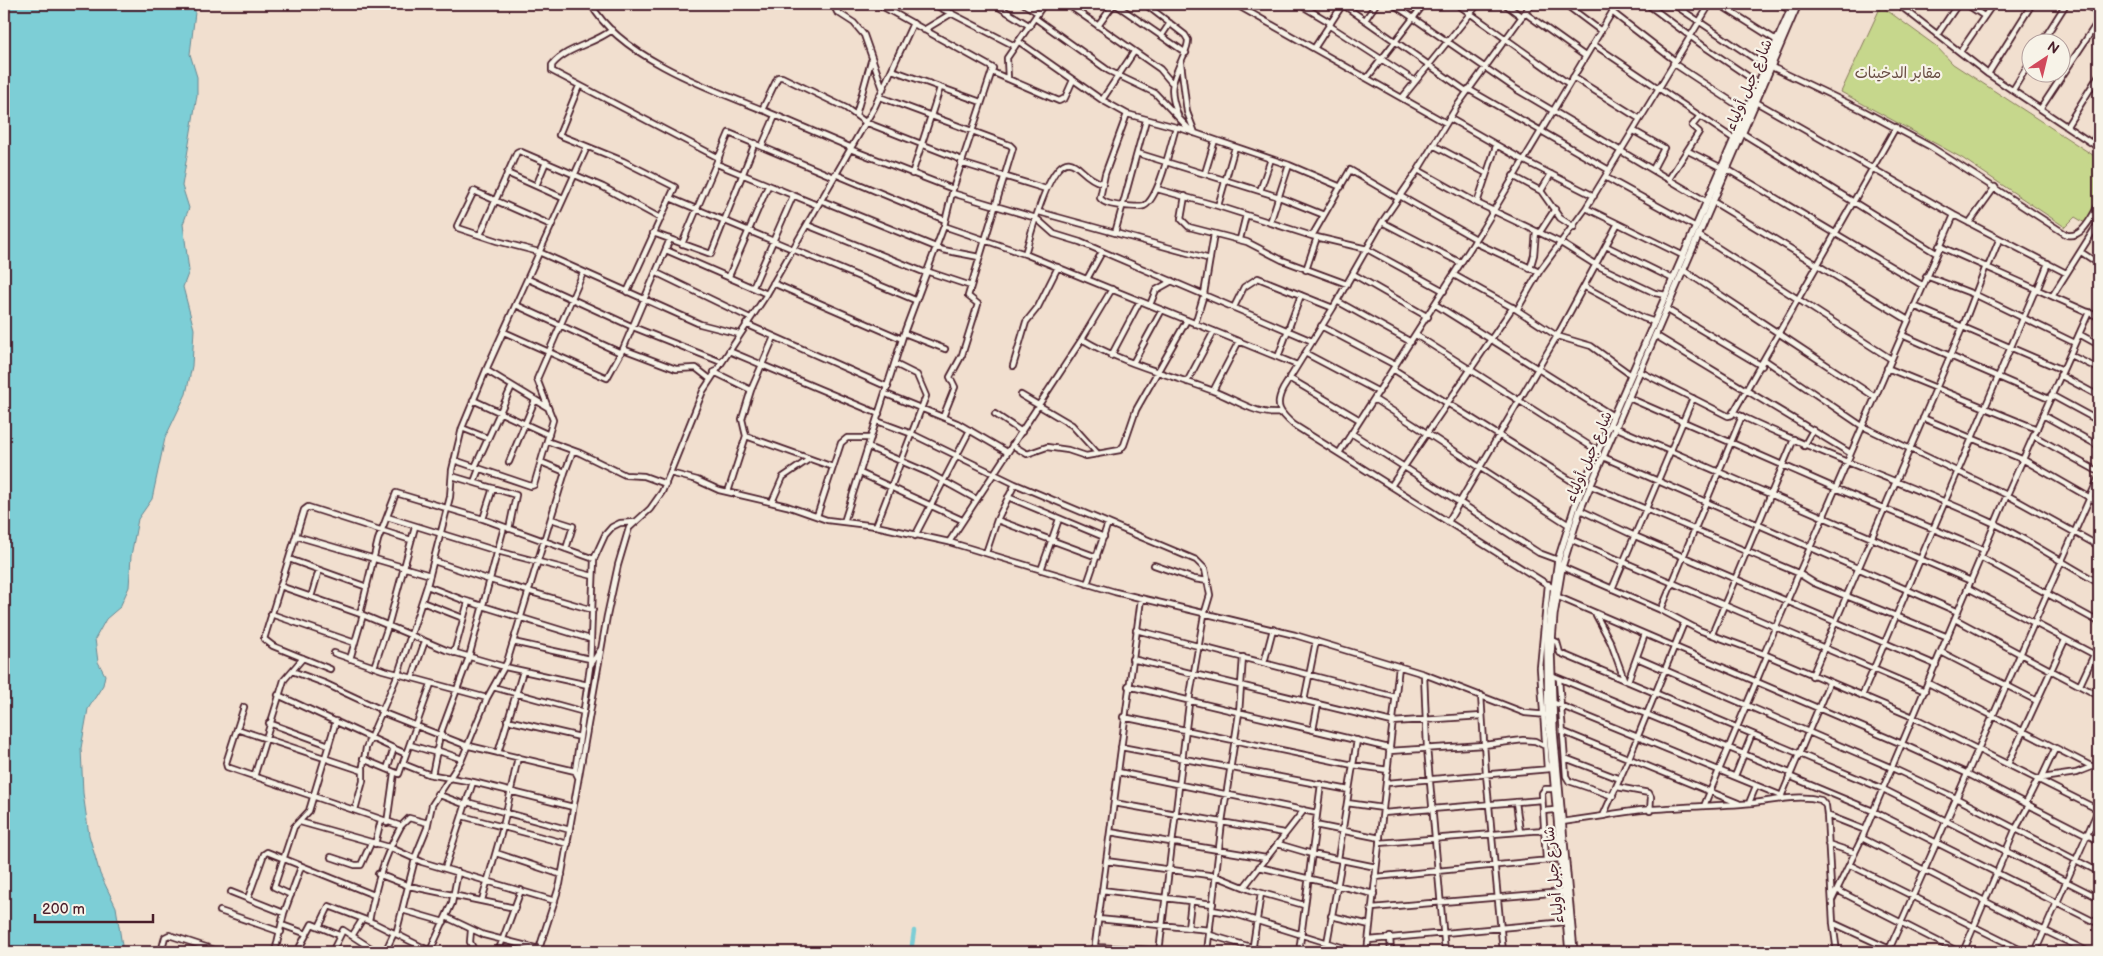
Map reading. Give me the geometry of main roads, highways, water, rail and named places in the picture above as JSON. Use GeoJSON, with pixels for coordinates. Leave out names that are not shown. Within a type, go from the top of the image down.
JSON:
{"type":"FeatureCollection","features":[{"type":"Feature","properties":{"kind":"main road","name":"شارع جبل أولياء"},"geometry":{"type":"LineString","coordinates":[[1570,951],[1552,702],[1553,591],[1580,510],[1603,458],[1613,426],[1613,416],[1673,279],[1684,256],[1698,235],[1724,169],[1756,102],[1776,40],[1792,4]]}},
{"type":"Feature","properties":{"kind":"main road","name":"شارع جبل أولياء"},"geometry":{"type":"LineString","coordinates":[[1724,169],[1734,139],[1758,83],[1769,65],[1798,4]]}},
{"type":"Feature","properties":{"kind":"main road","name":"شارع جبل أولياء"},"geometry":{"type":"LineString","coordinates":[[1570,951],[1554,789],[1549,769],[1545,715],[1546,651],[1558,560],[1569,525],[1598,451],[1629,398],[1683,270],[1696,227],[1710,202]]}},
{"type":"Feature","properties":{"kind":"water"},"geometry":{"type":"Polygon","coordinates":[[[4,4],[196,4],[190,54],[197,77],[197,95],[182,186],[189,208],[183,224],[189,271],[183,287],[194,329],[192,366],[186,394],[165,438],[152,499],[138,519],[131,556],[129,587],[120,607],[106,619],[95,639],[98,662],[105,675],[103,685],[88,709],[81,748],[83,793],[89,835],[100,874],[116,907],[123,952],[4,952],[4,4]]]}},
{"type":"Feature","properties":{"kind":"waterway"},"geometry":{"type":"LineString","coordinates":[[911,952],[914,931]]}},
{"type":"Feature","properties":{"kind":"park label","name":"مقابر الدخينات"},"geometry":{"type":"Point","coordinates":[1898,73]}}]}
